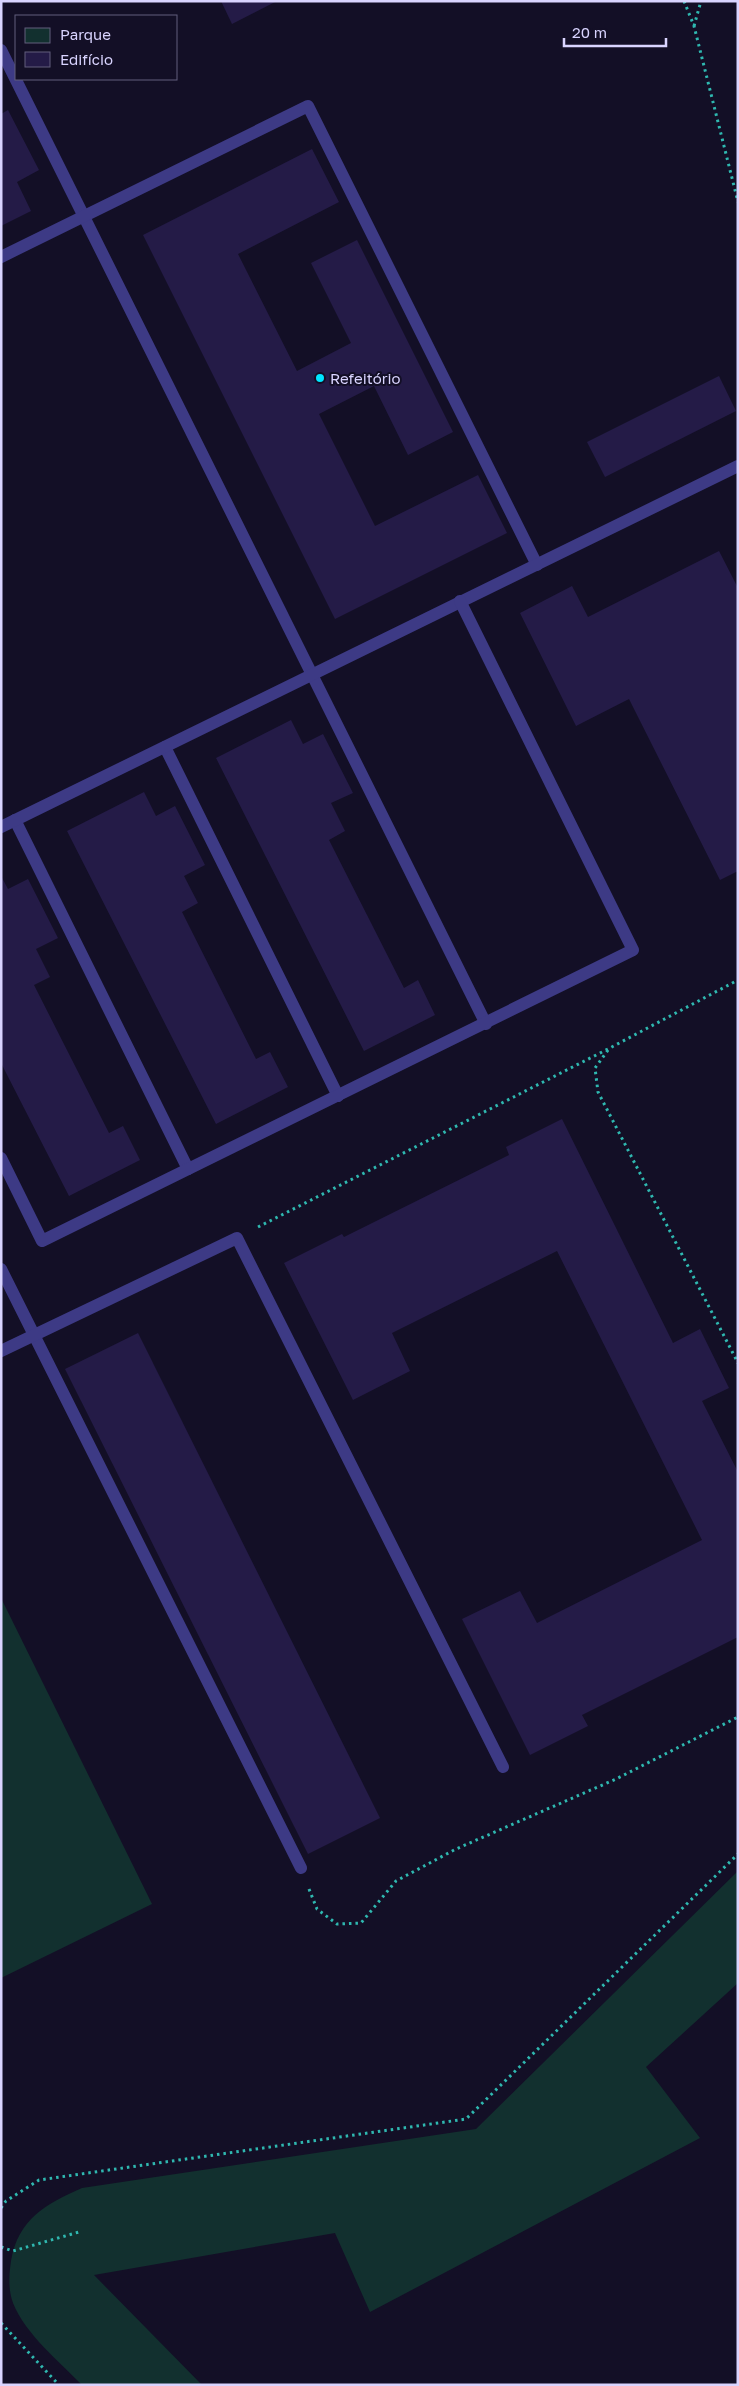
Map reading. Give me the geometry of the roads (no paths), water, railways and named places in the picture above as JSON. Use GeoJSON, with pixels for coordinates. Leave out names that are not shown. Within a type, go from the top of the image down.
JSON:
{"type":"FeatureCollection","features":[{"type":"Feature","properties":{"kind":"lane"},"geometry":{"type":"LineString","coordinates":[[1,50],[15,78]]}},
{"type":"Feature","properties":{"kind":"lane"},"geometry":{"type":"LineString","coordinates":[[16,80],[486,1024]]}},
{"type":"Feature","properties":{"kind":"lane"},"geometry":{"type":"LineString","coordinates":[[1,257],[308,106],[537,564]]}},
{"type":"Feature","properties":{"kind":"lane"},"geometry":{"type":"LineString","coordinates":[[1,827],[738,466]]}},
{"type":"Feature","properties":{"kind":"lane"},"geometry":{"type":"LineString","coordinates":[[1,1158],[42,1241],[633,950],[460,601]]}},
{"type":"Feature","properties":{"kind":"lane"},"geometry":{"type":"LineString","coordinates":[[164,747],[338,1096]]}},
{"type":"Feature","properties":{"kind":"lane"},"geometry":{"type":"LineString","coordinates":[[16,820],[188,1169]]}},
{"type":"Feature","properties":{"kind":"lane"},"geometry":{"type":"LineString","coordinates":[[1,1351],[33,1334],[237,1238],[503,1767]]}},
{"type":"Feature","properties":{"kind":"lane"},"geometry":{"type":"LineString","coordinates":[[1,1269],[301,1868]]}},
{"type":"Feature","properties":{"kind":"place","name":"Refeitório"},"geometry":{"type":"Point","coordinates":[320,378]}}]}
